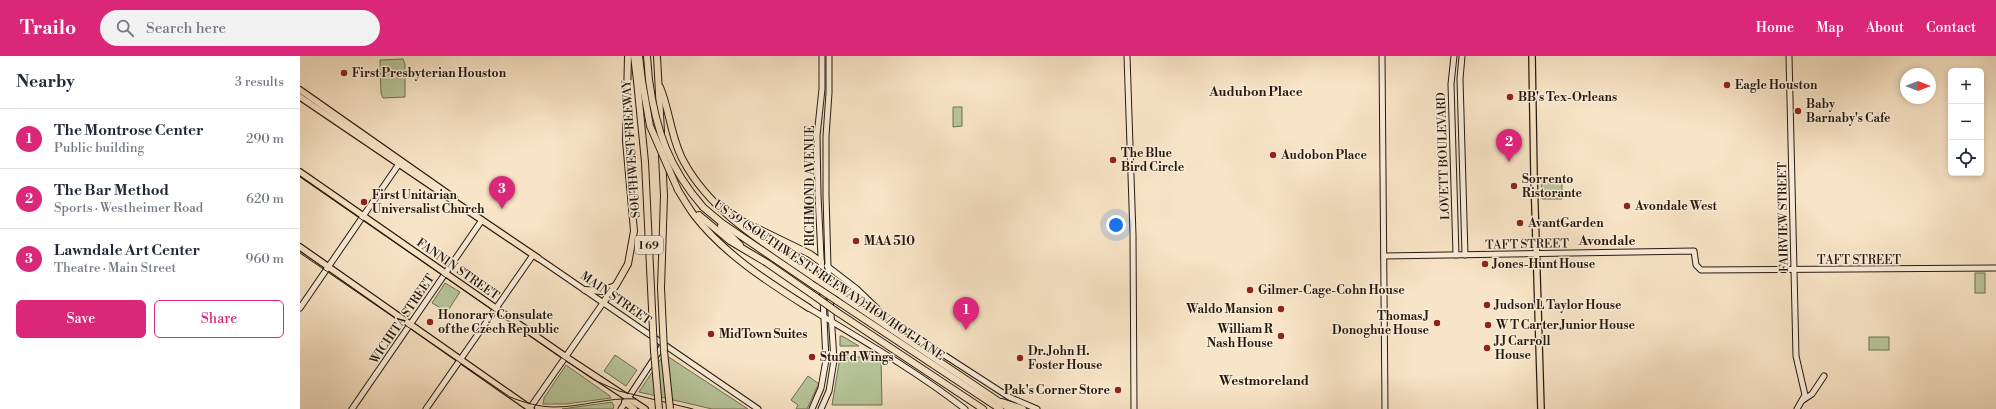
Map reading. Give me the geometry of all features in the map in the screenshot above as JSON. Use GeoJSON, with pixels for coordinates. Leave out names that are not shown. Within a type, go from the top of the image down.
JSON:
{"type":"FeatureCollection","features":[{"type":"Feature","properties":{"kind":"highway"},"geometry":{"type":"LineString","coordinates":[[603,303],[616,286],[628,264],[634,231],[626,141],[628,56]]}},
{"type":"Feature","properties":{"kind":"highway","name":"SOUTHWEST FREEWAY"},"geometry":{"type":"LineString","coordinates":[[634,56],[639,81],[645,162],[654,352],[659,409]]}},
{"type":"Feature","properties":{"kind":"highway"},"geometry":{"type":"LineString","coordinates":[[639,56],[639,81],[650,126],[678,190],[695,214],[718,240],[749,267],[809,308]]}},
{"type":"Feature","properties":{"kind":"highway","name":"US 59 (SOUTHWEST FREEWAY) HOV/HOT LANE"},"geometry":{"type":"LineString","coordinates":[[647,56],[653,108],[660,136],[670,160],[682,180],[703,207],[722,223],[836,301],[1000,409]]}},
{"type":"Feature","properties":{"kind":"highway","name":"I 69"},"geometry":{"type":"LineString","coordinates":[[657,56],[660,87],[664,196],[661,288],[664,351],[670,409]]}},
{"type":"Feature","properties":{"kind":"highway"},"geometry":{"type":"LineString","coordinates":[[660,87],[667,105],[674,138],[683,162],[698,184],[732,220],[1010,409]]}},
{"type":"Feature","properties":{"kind":"highway"},"geometry":{"type":"LineString","coordinates":[[714,202],[740,220],[810,254],[820,262]]}},
{"type":"Feature","properties":{"kind":"highway"},"geometry":{"type":"LineString","coordinates":[[703,207],[748,253]]}},
{"type":"Feature","properties":{"kind":"highway"},"geometry":{"type":"LineString","coordinates":[[695,214],[748,253],[767,263],[837,312],[983,409]]}},
{"type":"Feature","properties":{"kind":"highway"},"geometry":{"type":"LineString","coordinates":[[585,290],[603,291],[616,286]]}},
{"type":"Feature","properties":{"kind":"highway"},"geometry":{"type":"LineString","coordinates":[[913,352],[994,409]]}},
{"type":"Feature","properties":{"kind":"highway"},"geometry":{"type":"LineString","coordinates":[[954,389],[975,409]]}},
{"type":"Feature","properties":{"kind":"highway"},"geometry":{"type":"LineString","coordinates":[[627,400],[634,409]]}},
{"type":"Feature","properties":{"kind":"highway"},"geometry":{"type":"LineString","coordinates":[[997,400],[1023,409]]}},
{"type":"Feature","properties":{"kind":"main road"},"geometry":{"type":"LineString","coordinates":[[1532,56],[1541,409]]}},
{"type":"Feature","properties":{"kind":"main road","name":"MAIN STREET"},"geometry":{"type":"LineString","coordinates":[[300,90],[400,162]]}},
{"type":"Feature","properties":{"kind":"main road","name":"MAIN STREET"},"geometry":{"type":"LineString","coordinates":[[300,96],[452,196],[462,206],[535,257]]}},
{"type":"Feature","properties":{"kind":"main road","name":"FANNIN STREET"},"geometry":{"type":"LineString","coordinates":[[300,172],[566,357],[618,391],[627,400]]}},
{"type":"Feature","properties":{"kind":"main road"},"geometry":{"type":"LineString","coordinates":[[300,247],[531,409]]}},
{"type":"Feature","properties":{"kind":"main road"},"geometry":{"type":"LineString","coordinates":[[627,400],[645,409]]}},
{"type":"Feature","properties":{"kind":"street","name":"RICHMOND AVENUE"},"geometry":{"type":"LineString","coordinates":[[812,409],[821,388],[825,370],[824,317],[820,262],[817,136],[822,89],[822,56]]}},
{"type":"Feature","properties":{"kind":"street","name":"RICHMOND AVENUE"},"geometry":{"type":"LineString","coordinates":[[821,409],[829,391],[833,372],[835,350],[828,267],[826,136],[829,93],[829,56]]}},
{"type":"Feature","properties":{"kind":"street"},"geometry":{"type":"LineString","coordinates":[[1127,56],[1132,235],[1134,409]]}},
{"type":"Feature","properties":{"kind":"street"},"geometry":{"type":"LineString","coordinates":[[1382,56],[1385,409]]}},
{"type":"Feature","properties":{"kind":"street","name":"LOVETT BOULEVARD"},"geometry":{"type":"LineString","coordinates":[[1454,56],[1451,84],[1456,255]]}},
{"type":"Feature","properties":{"kind":"street","name":"LOVETT BOULEVARD"},"geometry":{"type":"LineString","coordinates":[[1462,56],[1460,87],[1465,255]]}},
{"type":"Feature","properties":{"kind":"street","name":"FAIRVIEW STREET"},"geometry":{"type":"LineString","coordinates":[[1789,56],[1796,356],[1804,388],[1803,400]]}},
{"type":"Feature","properties":{"kind":"street"},"geometry":{"type":"LineString","coordinates":[[300,308],[400,162]]}},
{"type":"Feature","properties":{"kind":"street","name":"WICHITA STREET"},"geometry":{"type":"LineString","coordinates":[[352,409],[482,220]]}},
{"type":"Feature","properties":{"kind":"street","name":"TAFT STREET"},"geometry":{"type":"LineString","coordinates":[[1384,256],[1694,251],[1695,261],[1698,268],[1701,270],[1996,268]]}},
{"type":"Feature","properties":{"kind":"street"},"geometry":{"type":"LineString","coordinates":[[426,409],[496,308],[535,257]]}},
{"type":"Feature","properties":{"kind":"street","name":"MAIN STREET"},"geometry":{"type":"LineString","coordinates":[[535,257],[758,409]]}},
{"type":"Feature","properties":{"kind":"street"},"geometry":{"type":"LineString","coordinates":[[820,262],[857,289],[887,318],[1009,397],[1037,409]]}},
{"type":"Feature","properties":{"kind":"street"},"geometry":{"type":"LineString","coordinates":[[531,409],[603,303]]}},
{"type":"Feature","properties":{"kind":"street"},"geometry":{"type":"LineString","coordinates":[[809,308],[894,359],[965,409]]}},
{"type":"Feature","properties":{"kind":"street"},"geometry":{"type":"LineString","coordinates":[[621,409],[663,345]]}},
{"type":"Feature","properties":{"kind":"street"},"geometry":{"type":"LineString","coordinates":[[1797,409],[1803,400],[1812,394],[1824,376]]}},
{"type":"Feature","properties":{"kind":"green space"},"geometry":{"type":"Polygon","coordinates":[[[403,59],[405,64],[405,97],[383,98],[381,93],[380,60],[403,59]]]}},
{"type":"Feature","properties":{"kind":"green space"},"geometry":{"type":"Polygon","coordinates":[[[953,107],[962,107],[962,126],[953,127],[953,107]]]}},
{"type":"Feature","properties":{"kind":"green space"},"geometry":{"type":"Polygon","coordinates":[[[1562,179],[1562,199],[1542,199],[1541,180],[1562,179]]]}},
{"type":"Feature","properties":{"kind":"green space"},"geometry":{"type":"Polygon","coordinates":[[[1975,273],[1985,273],[1985,293],[1975,293],[1975,273]]]}},
{"type":"Feature","properties":{"kind":"green space"},"geometry":{"type":"Polygon","coordinates":[[[445,283],[460,292],[447,312],[432,303],[445,283]]]}},
{"type":"Feature","properties":{"kind":"green space"},"geometry":{"type":"Polygon","coordinates":[[[840,336],[842,336],[859,346],[840,346],[840,336]]]}},
{"type":"Feature","properties":{"kind":"green space"},"geometry":{"type":"Polygon","coordinates":[[[1869,337],[1889,337],[1889,350],[1869,350],[1869,337]]]}},
{"type":"Feature","properties":{"kind":"green space"},"geometry":{"type":"Polygon","coordinates":[[[664,354],[748,409],[712,409],[639,392],[664,354]]]}},
{"type":"Feature","properties":{"kind":"green space"},"geometry":{"type":"Polygon","coordinates":[[[615,355],[637,370],[626,386],[604,371],[615,355]]]}},
{"type":"Feature","properties":{"kind":"green space"},"geometry":{"type":"Polygon","coordinates":[[[840,357],[881,357],[882,405],[832,405],[840,357]]]}},
{"type":"Feature","properties":{"kind":"green space"},"geometry":{"type":"Polygon","coordinates":[[[566,365],[611,398],[566,404],[543,404],[544,398],[566,365]]]}},
{"type":"Feature","properties":{"kind":"green space"},"geometry":{"type":"Polygon","coordinates":[[[808,376],[819,384],[807,409],[796,409],[798,405],[791,400],[808,376]]]}},
{"type":"Feature","properties":{"kind":"green space"},"geometry":{"type":"Polygon","coordinates":[[[612,402],[614,406],[613,409],[562,409],[612,402]]]}},
{"type":"Feature","properties":{"kind":"tram line"},"geometry":{"type":"LineString","coordinates":[[300,177],[594,380],[619,391],[693,409]]}},
{"type":"Feature","properties":{"kind":"tram line"},"geometry":{"type":"LineString","coordinates":[[300,253],[510,397],[532,404],[555,407],[565,407],[615,399],[636,399]]}},
{"type":"Feature","properties":{"kind":"place","name":"First Presbyterian Houston"},"geometry":{"type":"Point","coordinates":[344,73]}},
{"type":"Feature","properties":{"kind":"place","name":"Eagle Houston"},"geometry":{"type":"Point","coordinates":[1727,85]}},
{"type":"Feature","properties":{"kind":"place","name":"BB's Tex-Orleans"},"geometry":{"type":"Point","coordinates":[1510,97]}},
{"type":"Feature","properties":{"kind":"place","name":"Baby Barnaby's Cafe"},"geometry":{"type":"Point","coordinates":[1798,111]}},
{"type":"Feature","properties":{"kind":"place","name":"Audobon Place"},"geometry":{"type":"Point","coordinates":[1273,155]}},
{"type":"Feature","properties":{"kind":"place","name":"The Blue Bird Circle"},"geometry":{"type":"Point","coordinates":[1113,160]}},
{"type":"Feature","properties":{"kind":"place","name":"The Bar Method"},"geometry":{"type":"Point","coordinates":[1509,162]}},
{"type":"Feature","properties":{"kind":"place","name":"Sorrento Ristorante"},"geometry":{"type":"Point","coordinates":[1514,186]}},
{"type":"Feature","properties":{"kind":"place","name":"First Unitarian Universalist Church"},"geometry":{"type":"Point","coordinates":[364,202]}},
{"type":"Feature","properties":{"kind":"place","name":"Avondale West"},"geometry":{"type":"Point","coordinates":[1627,206]}},
{"type":"Feature","properties":{"kind":"place","name":"Lawndale Art Center"},"geometry":{"type":"Point","coordinates":[502,209]}},
{"type":"Feature","properties":{"kind":"place","name":"AvantGarden"},"geometry":{"type":"Point","coordinates":[1520,223]}},
{"type":"Feature","properties":{"kind":"place","name":"MAA 510"},"geometry":{"type":"Point","coordinates":[856,241]}},
{"type":"Feature","properties":{"kind":"place","name":"Jones-Hunt House"},"geometry":{"type":"Point","coordinates":[1485,264]}},
{"type":"Feature","properties":{"kind":"place","name":"Gilmer-Cage-Cohn House"},"geometry":{"type":"Point","coordinates":[1250,290]}},
{"type":"Feature","properties":{"kind":"place","name":"Judson L Taylor House"},"geometry":{"type":"Point","coordinates":[1487,305]}},
{"type":"Feature","properties":{"kind":"place","name":"Waldo Mansion"},"geometry":{"type":"Point","coordinates":[1281,309]}},
{"type":"Feature","properties":{"kind":"place","name":"Honorary Consulate of the Czech Republic"},"geometry":{"type":"Point","coordinates":[430,322]}},
{"type":"Feature","properties":{"kind":"place","name":"Thomas J Donoghue House"},"geometry":{"type":"Point","coordinates":[1437,323]}},
{"type":"Feature","properties":{"kind":"place","name":"W T Carter Junior House"},"geometry":{"type":"Point","coordinates":[1488,325]}},
{"type":"Feature","properties":{"kind":"place","name":"The Montrose Center"},"geometry":{"type":"Point","coordinates":[966,330]}},
{"type":"Feature","properties":{"kind":"place","name":"MidTown Suites"},"geometry":{"type":"Point","coordinates":[711,334]}},
{"type":"Feature","properties":{"kind":"place","name":"William R Nash House"},"geometry":{"type":"Point","coordinates":[1281,336]}},
{"type":"Feature","properties":{"kind":"place","name":"J J Carroll House"},"geometry":{"type":"Point","coordinates":[1487,348]}},
{"type":"Feature","properties":{"kind":"place","name":"Stuff'd Wings"},"geometry":{"type":"Point","coordinates":[812,357]}},
{"type":"Feature","properties":{"kind":"place","name":"Dr. John H. Foster House"},"geometry":{"type":"Point","coordinates":[1020,358]}},
{"type":"Feature","properties":{"kind":"place","name":"Pak's Corner Store"},"geometry":{"type":"Point","coordinates":[1118,390]}},
{"type":"Feature","properties":{"kind":"district","name":"Audubon Place"},"geometry":{"type":"Point","coordinates":[1256,91]}},
{"type":"Feature","properties":{"kind":"district","name":"Avondale"},"geometry":{"type":"Point","coordinates":[1607,240]}},
{"type":"Feature","properties":{"kind":"district","name":"Westmoreland"},"geometry":{"type":"Point","coordinates":[1264,380]}}]}
